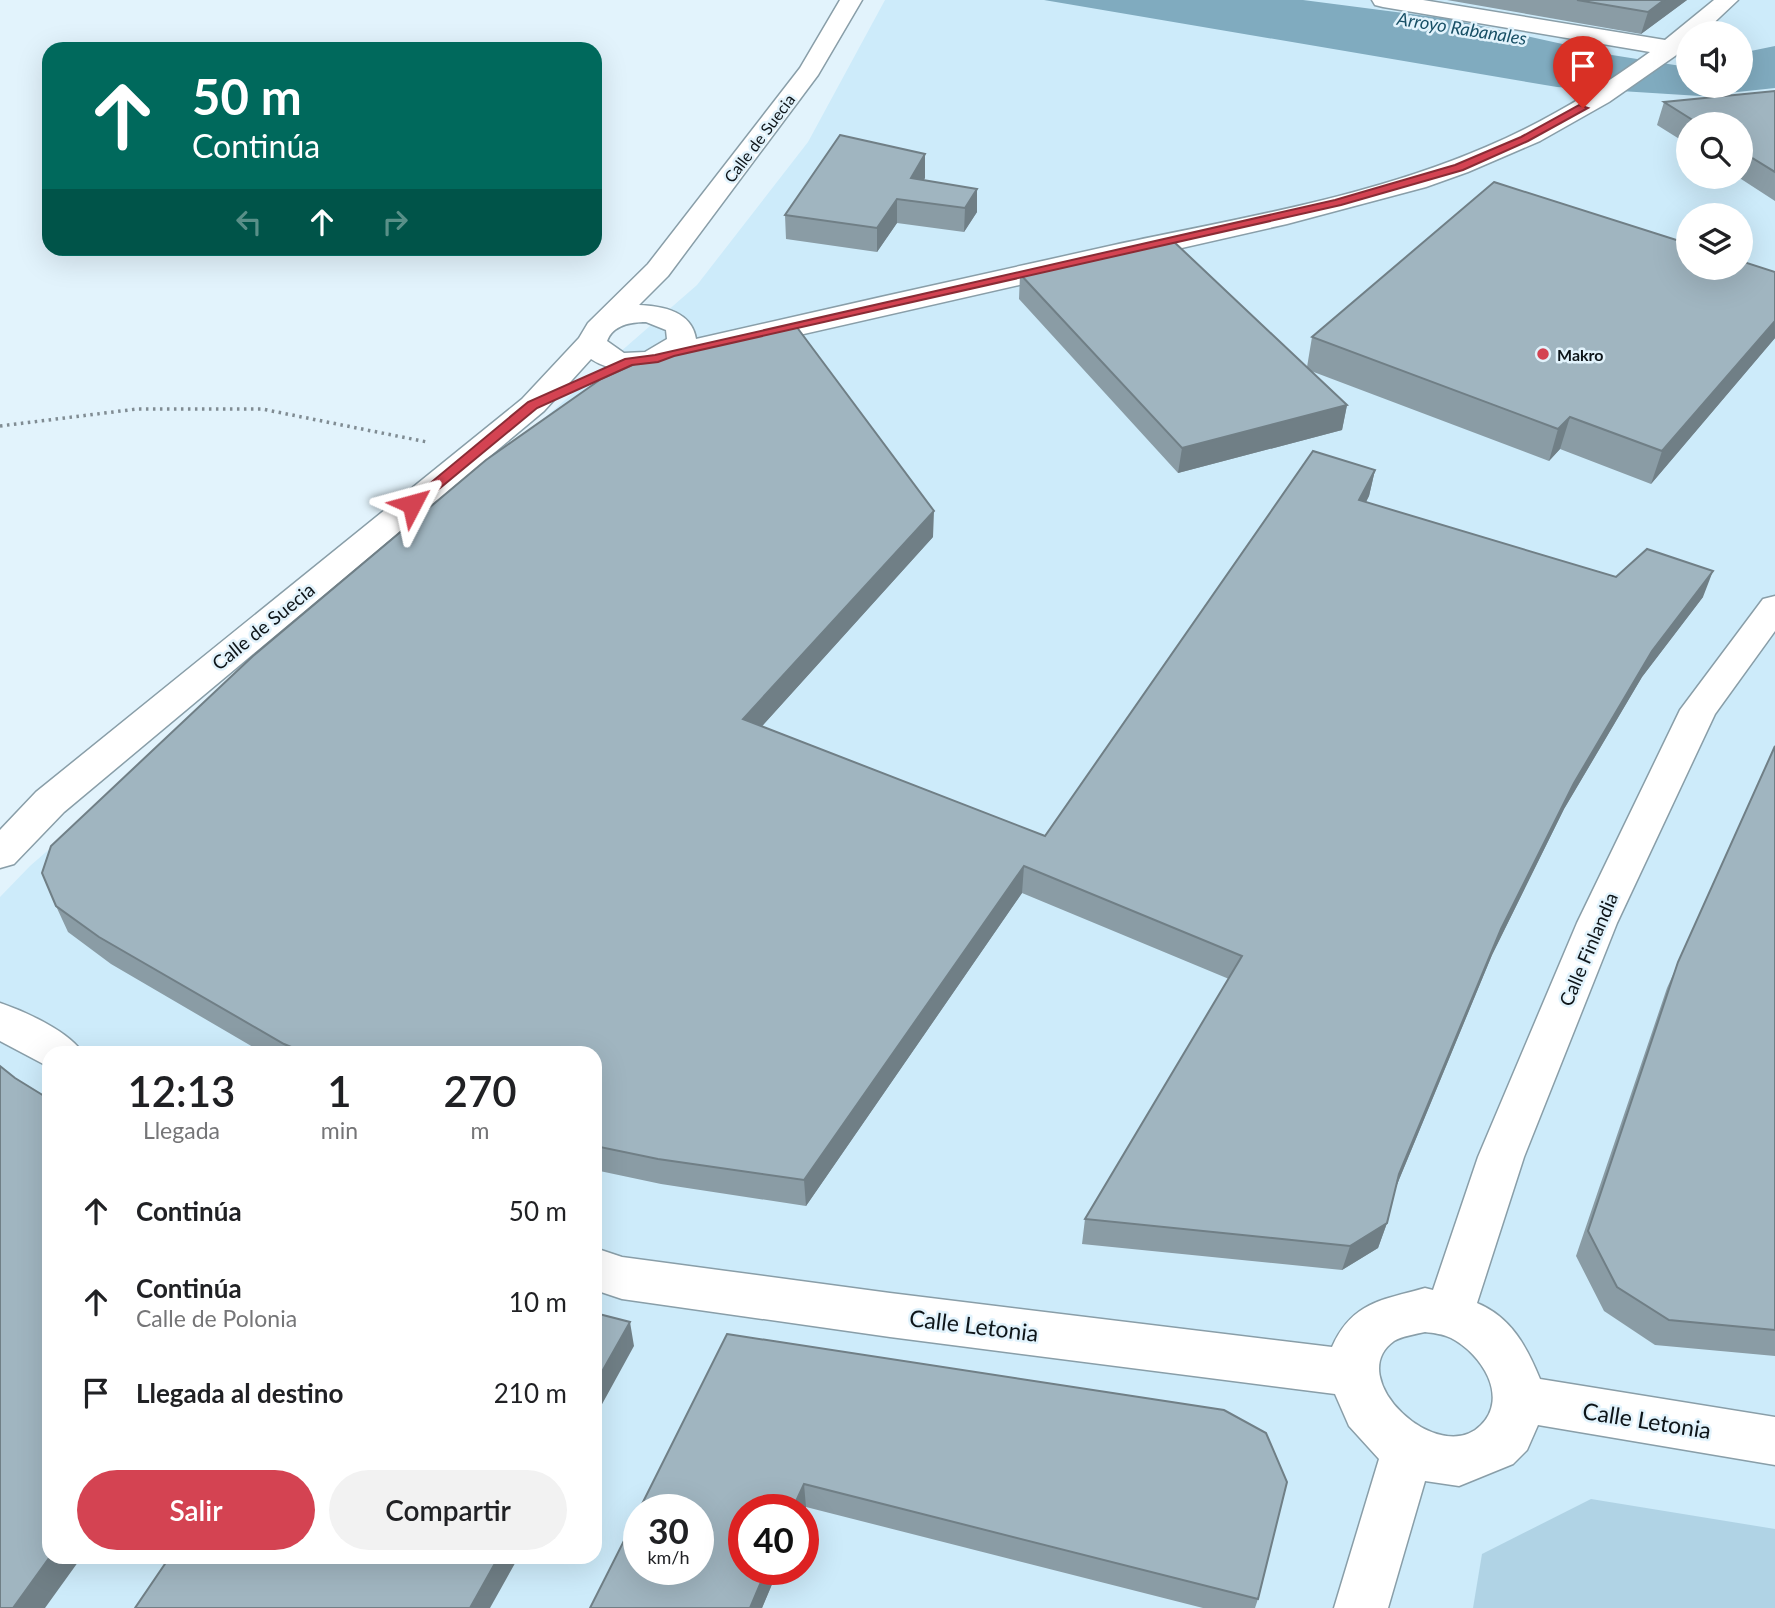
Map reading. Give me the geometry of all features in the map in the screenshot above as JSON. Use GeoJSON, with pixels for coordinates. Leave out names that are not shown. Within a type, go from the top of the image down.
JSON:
{"type":"FeatureCollection","features":[{"type":"Feature","properties":{"kind":"street","name":"Calle de Suecia"},"geometry":{"type":"LineString","coordinates":[[0,854],[50,802],[533,405],[658,270],[810,70],[850,0]]}},
{"type":"Feature","properties":{"kind":"street"},"geometry":{"type":"LineString","coordinates":[[1383,0],[1664,52]]}},
{"type":"Feature","properties":{"kind":"street"},"geometry":{"type":"LineString","coordinates":[[658,270],[669,332],[658,359],[629,362],[603,355],[596,349],[600,331],[633,314],[669,332],[753,335],[1337,203],[1459,167],[1524,139],[1602,97],[1664,52],[1727,0]]}},
{"type":"Feature","properties":{"kind":"street","name":"Calle de Suecia"},"geometry":{"type":"LineString","coordinates":[[533,405],[629,362]]}},
{"type":"Feature","properties":{"kind":"street","name":"Calle Finlandia"},"geometry":{"type":"LineString","coordinates":[[1449,1315],[1501,1157],[1597,923],[1698,710],[1775,607]]}},
{"type":"Feature","properties":{"kind":"street"},"geometry":{"type":"LineString","coordinates":[[0,1020],[47,1046]]}},
{"type":"Feature","properties":{"kind":"street","name":"Calle Letonia"},"geometry":{"type":"LineString","coordinates":[[602,1271],[622,1278],[890,1315],[1354,1373]]}},
{"type":"Feature","properties":{"kind":"street"},"geometry":{"type":"LineString","coordinates":[[1426,1310],[1449,1315],[1471,1324],[1505,1356],[1516,1377],[1520,1399],[1516,1421],[1504,1440],[1486,1454],[1461,1460],[1434,1459],[1408,1449],[1386,1435],[1369,1416],[1358,1395],[1354,1373],[1356,1352],[1366,1334],[1382,1320],[1402,1312],[1426,1310]]}},
{"type":"Feature","properties":{"kind":"street","name":"Calle Letonia"},"geometry":{"type":"LineString","coordinates":[[1520,1399],[1775,1441]]}},
{"type":"Feature","properties":{"kind":"street"},"geometry":{"type":"LineString","coordinates":[[1361,1608],[1408,1449]]}},
{"type":"Feature","properties":{"kind":"path"},"geometry":{"type":"LineString","coordinates":[[0,426],[137,409],[262,409],[476,452]]}},
{"type":"Feature","properties":{"kind":"shaded area"},"geometry":{"type":"Polygon","coordinates":[[[885,0],[1775,0],[1775,1608],[0,1608],[0,897],[30,866],[697,285],[808,142],[885,0]]]}},
{"type":"Feature","properties":{"kind":"shaded area"},"geometry":{"type":"Polygon","coordinates":[[[1591,1499],[1775,1529],[1775,1608],[1473,1608],[1482,1554],[1591,1499]]]}},
{"type":"Feature","properties":{"kind":"water","name":"Arroyo Rabanales"},"geometry":{"type":"Polygon","coordinates":[[[1044,0],[1303,0],[1450,19],[1612,55],[1676,65],[1676,94],[1557,87],[1044,0]]]}},
{"type":"Feature","properties":{"kind":"water"},"geometry":{"type":"Polygon","coordinates":[[[1775,46],[1775,88],[1753,90],[1753,51],[1775,46]]]}},
{"type":"Feature","properties":{"kind":"building"},"geometry":{"type":"Polygon","coordinates":[[[1577,0],[1664,0],[1648,12],[1577,0]]]}},
{"type":"Feature","properties":{"kind":"building"},"geometry":{"type":"Polygon","coordinates":[[[1775,91],[1775,172],[1753,158],[1753,112],[1680,112],[1664,102],[1704,98],[1753,98],[1753,93],[1775,91]]]}},
{"type":"Feature","properties":{"kind":"building"},"geometry":{"type":"Polygon","coordinates":[[[840,135],[925,154],[911,178],[977,189],[965,208],[897,199],[877,228],[785,215],[840,135]]]}},
{"type":"Feature","properties":{"kind":"building","name":"Makro"},"geometry":{"type":"Polygon","coordinates":[[[1494,182],[1676,240],[1676,280],[1753,280],[1753,265],[1775,272],[1775,321],[1662,451],[1570,417],[1558,429],[1312,337],[1494,182]]]}},
{"type":"Feature","properties":{"kind":"building"},"geometry":{"type":"Polygon","coordinates":[[[1172,240],[1347,405],[1182,448],[1020,274],[1172,240]]]}},
{"type":"Feature","properties":{"kind":"building"},"geometry":{"type":"Polygon","coordinates":[[[796,326],[934,511],[743,719],[1045,836],[1313,451],[1375,470],[1359,500],[1616,577],[1647,549],[1713,571],[1652,651],[1574,783],[1501,929],[1399,1174],[1387,1223],[1350,1246],[1085,1219],[1242,956],[1024,866],[804,1180],[658,1159],[602,1147],[602,1046],[289,1046],[99,937],[56,906],[42,873],[51,846],[253,656],[486,460],[601,379],[637,363],[796,326]]]}},
{"type":"Feature","properties":{"kind":"building"},"geometry":{"type":"Polygon","coordinates":[[[1775,746],[1775,1330],[1669,1320],[1617,1287],[1588,1231],[1678,962],[1775,746]]]}},
{"type":"Feature","properties":{"kind":"building"},"geometry":{"type":"Polygon","coordinates":[[[0,1066],[42,1095],[42,1564],[45,1564],[13,1608],[0,1608],[0,1066]]]}},
{"type":"Feature","properties":{"kind":"building"},"geometry":{"type":"Polygon","coordinates":[[[602,1315],[630,1322],[602,1372],[602,1315]]]}},
{"type":"Feature","properties":{"kind":"building"},"geometry":{"type":"Polygon","coordinates":[[[727,1334],[1224,1410],[1266,1433],[1287,1482],[1258,1599],[804,1484],[799,1494],[728,1494],[728,1585],[760,1585],[750,1608],[590,1608],[623,1543],[623,1585],[714,1585],[714,1494],[647,1494],[727,1334]]]}},
{"type":"Feature","properties":{"kind":"building"},"geometry":{"type":"Polygon","coordinates":[[[165,1564],[495,1564],[470,1608],[135,1608],[165,1564]]]}},
{"type":"Feature","properties":{"kind":"place","name":"Makro"},"geometry":{"type":"Point","coordinates":[1543,354]}},
{"type":"Feature","properties":{"kind":"route"},"geometry":{"type":"LineString","coordinates":[[412,504],[533,405],[629,362],[658,359],[670,354],[1337,203],[1459,167],[1524,139],[1583,108]]}}]}
